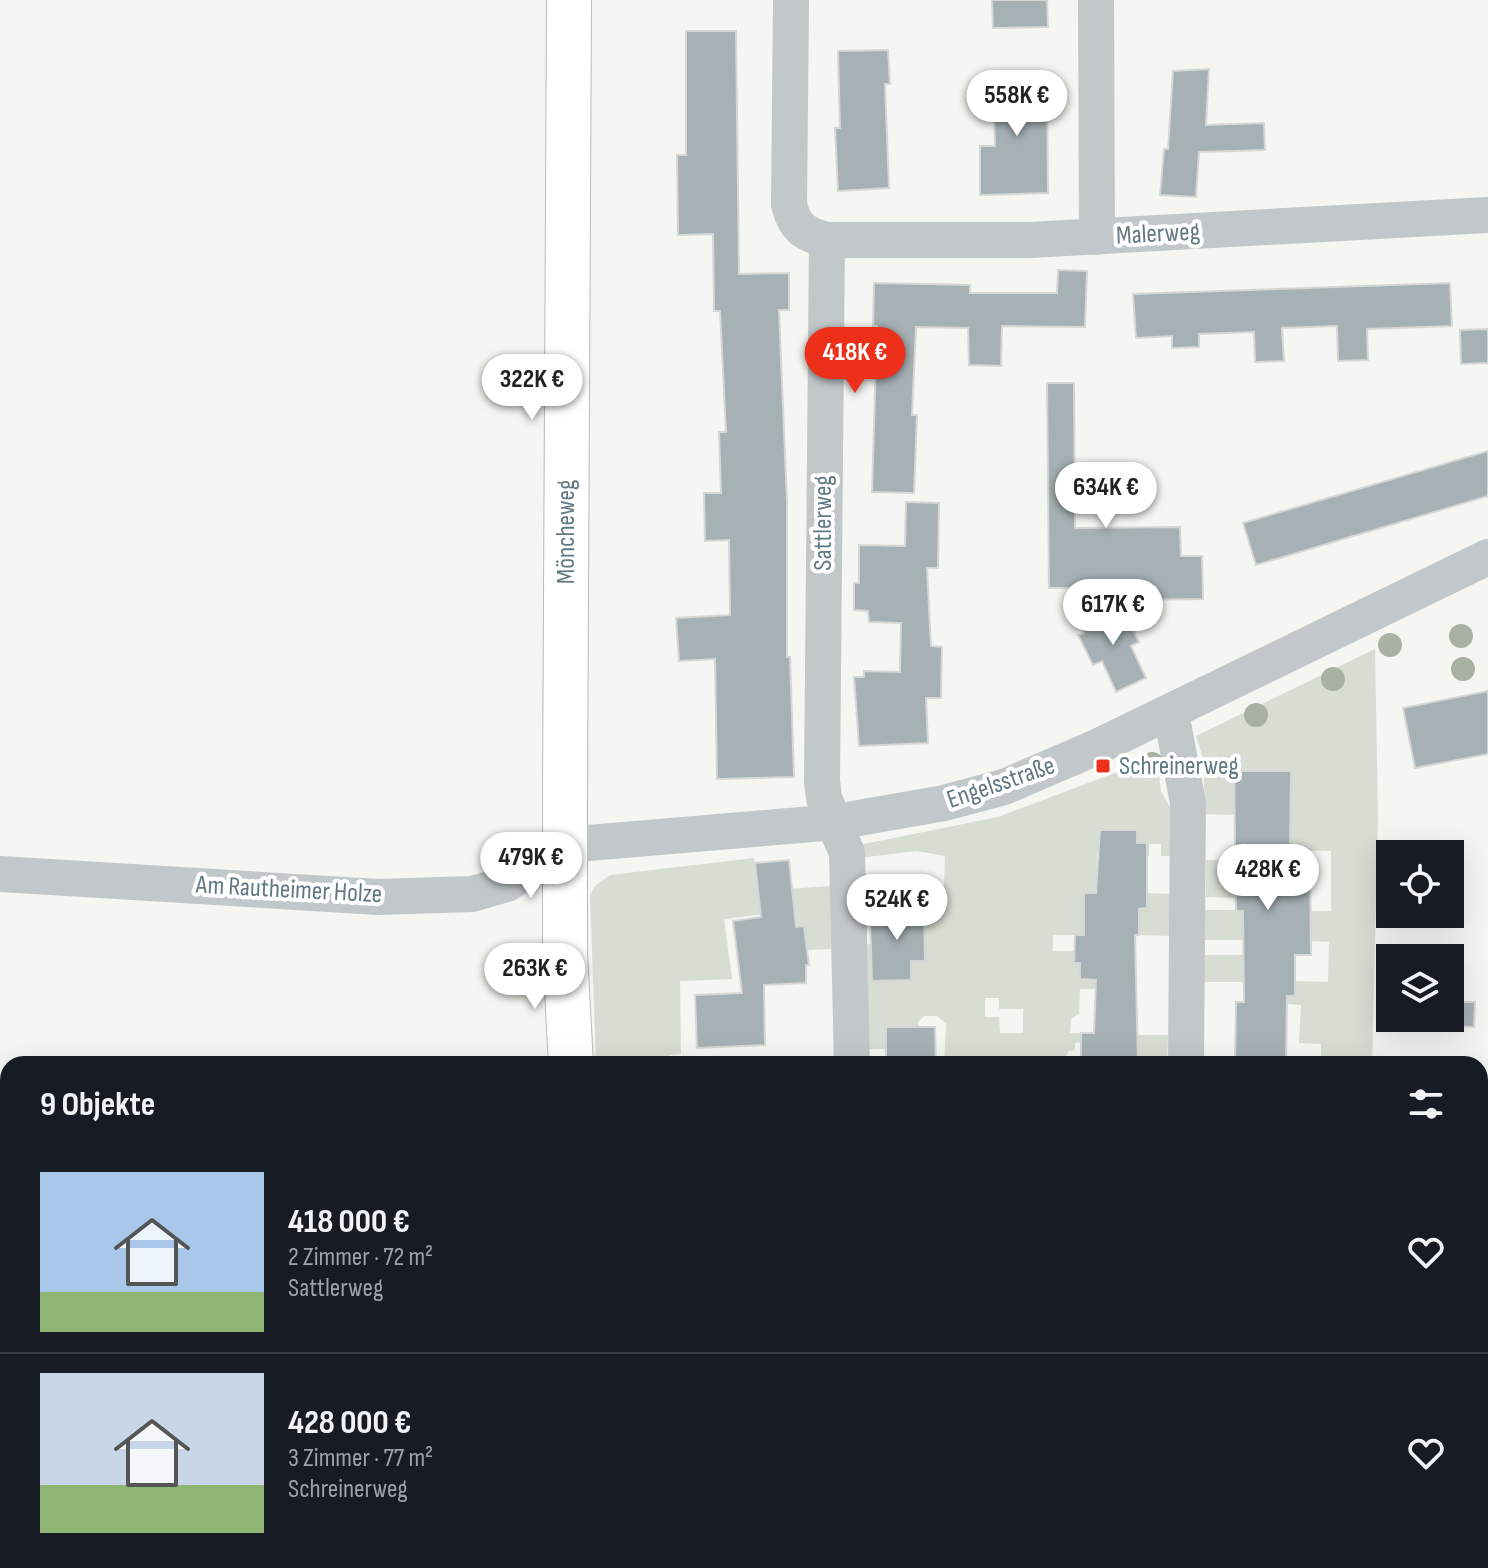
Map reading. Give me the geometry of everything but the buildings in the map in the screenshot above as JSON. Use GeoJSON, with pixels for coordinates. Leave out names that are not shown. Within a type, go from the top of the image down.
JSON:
{"type":"FeatureCollection","features":[{"type":"Feature","properties":{"kind":"main road","name":"Möncheweg"},"geometry":{"type":"LineString","coordinates":[[569,0],[565,954],[571,1056]]}},
{"type":"Feature","properties":{"kind":"street"},"geometry":{"type":"LineString","coordinates":[[791,0],[789,205],[793,223],[807,235],[827,240]]}},
{"type":"Feature","properties":{"kind":"street"},"geometry":{"type":"LineString","coordinates":[[1096,0],[1097,237]]}},
{"type":"Feature","properties":{"kind":"street","name":"Malerweg"},"geometry":{"type":"LineString","coordinates":[[827,240],[1097,237],[1488,215]]}},
{"type":"Feature","properties":{"kind":"street","name":"Sattlerweg"},"geometry":{"type":"LineString","coordinates":[[827,240],[822,781],[824,798],[847,853],[852,1056]]}},
{"type":"Feature","properties":{"kind":"street","name":"Engelsstraße"},"geometry":{"type":"LineString","coordinates":[[565,845],[836,822],[904,812],[1004,787],[1171,713],[1488,557]]}},
{"type":"Feature","properties":{"kind":"street"},"geometry":{"type":"LineString","coordinates":[[1171,713],[1188,803],[1186,1056]]}},
{"type":"Feature","properties":{"kind":"street","name":"Am Rautheimer Holze"},"geometry":{"type":"LineString","coordinates":[[0,874],[378,897],[472,894],[507,884],[565,845]]}},
{"type":"Feature","properties":{"kind":"shaded area"},"geometry":{"type":"Polygon","coordinates":[[[1375,649],[1378,817],[1372,1056],[1321,1056],[1321,1044],[1299,1043],[1301,1005],[1288,1004],[1288,996],[1295,995],[1295,981],[1328,982],[1329,942],[1311,941],[1310,928],[1284,911],[1331,911],[1331,851],[1290,850],[1290,771],[1234,771],[1234,815],[1204,814],[1204,761],[1196,736],[1375,649]]]}},
{"type":"Feature","properties":{"kind":"shaded area"},"geometry":{"type":"Polygon","coordinates":[[[1157,757],[1161,791],[1171,809],[1172,856],[1161,856],[1161,844],[1149,844],[1149,856],[1097,852],[1096,893],[1084,893],[1084,929],[1097,935],[1053,935],[1053,951],[1074,951],[1074,963],[1081,963],[1081,979],[1099,980],[1099,989],[1080,989],[1079,1014],[1071,1019],[1070,1033],[1081,1033],[1081,1042],[1075,1043],[1075,1050],[1069,1051],[1066,1056],[944,1056],[946,1024],[937,1016],[924,1016],[918,1022],[919,1027],[886,1049],[865,1049],[862,945],[871,944],[872,981],[911,980],[911,961],[925,961],[924,905],[904,905],[904,884],[934,880],[944,886],[945,856],[917,851],[859,858],[859,845],[998,817],[1157,757]],[[985,998],[985,1017],[999,1017],[1000,1033],[1023,1033],[1023,1009],[999,1009],[999,998],[985,998]]]}},
{"type":"Feature","properties":{"kind":"shaded area"},"geometry":{"type":"Polygon","coordinates":[[[754,858],[758,891],[830,886],[832,949],[807,950],[804,926],[797,926],[795,914],[724,919],[732,979],[680,981],[681,1054],[596,1056],[590,895],[596,885],[610,875],[754,858]]]}},
{"type":"Feature","properties":{"kind":"shaded area"},"geometry":{"type":"Polygon","coordinates":[[[1206,860],[1236,860],[1236,898],[1206,897],[1206,860]]]}},
{"type":"Feature","properties":{"kind":"shaded area"},"geometry":{"type":"Polygon","coordinates":[[[1147,893],[1170,894],[1170,936],[1139,935],[1139,909],[1147,908],[1147,893]]]}},
{"type":"Feature","properties":{"kind":"shaded area"},"geometry":{"type":"Polygon","coordinates":[[[1198,910],[1243,910],[1243,940],[1198,940],[1198,910]]]}},
{"type":"Feature","properties":{"kind":"shaded area"},"geometry":{"type":"Polygon","coordinates":[[[1197,955],[1243,955],[1243,982],[1197,982],[1197,955]]]}},
{"type":"Feature","properties":{"kind":"shaded area"},"geometry":{"type":"Polygon","coordinates":[[[1138,1035],[1168,1035],[1167,1056],[1138,1056],[1138,1035]]]}},
{"type":"Feature","properties":{"kind":"place","name":"Schreinerweg"},"geometry":{"type":"Point","coordinates":[1103,766]}}]}
